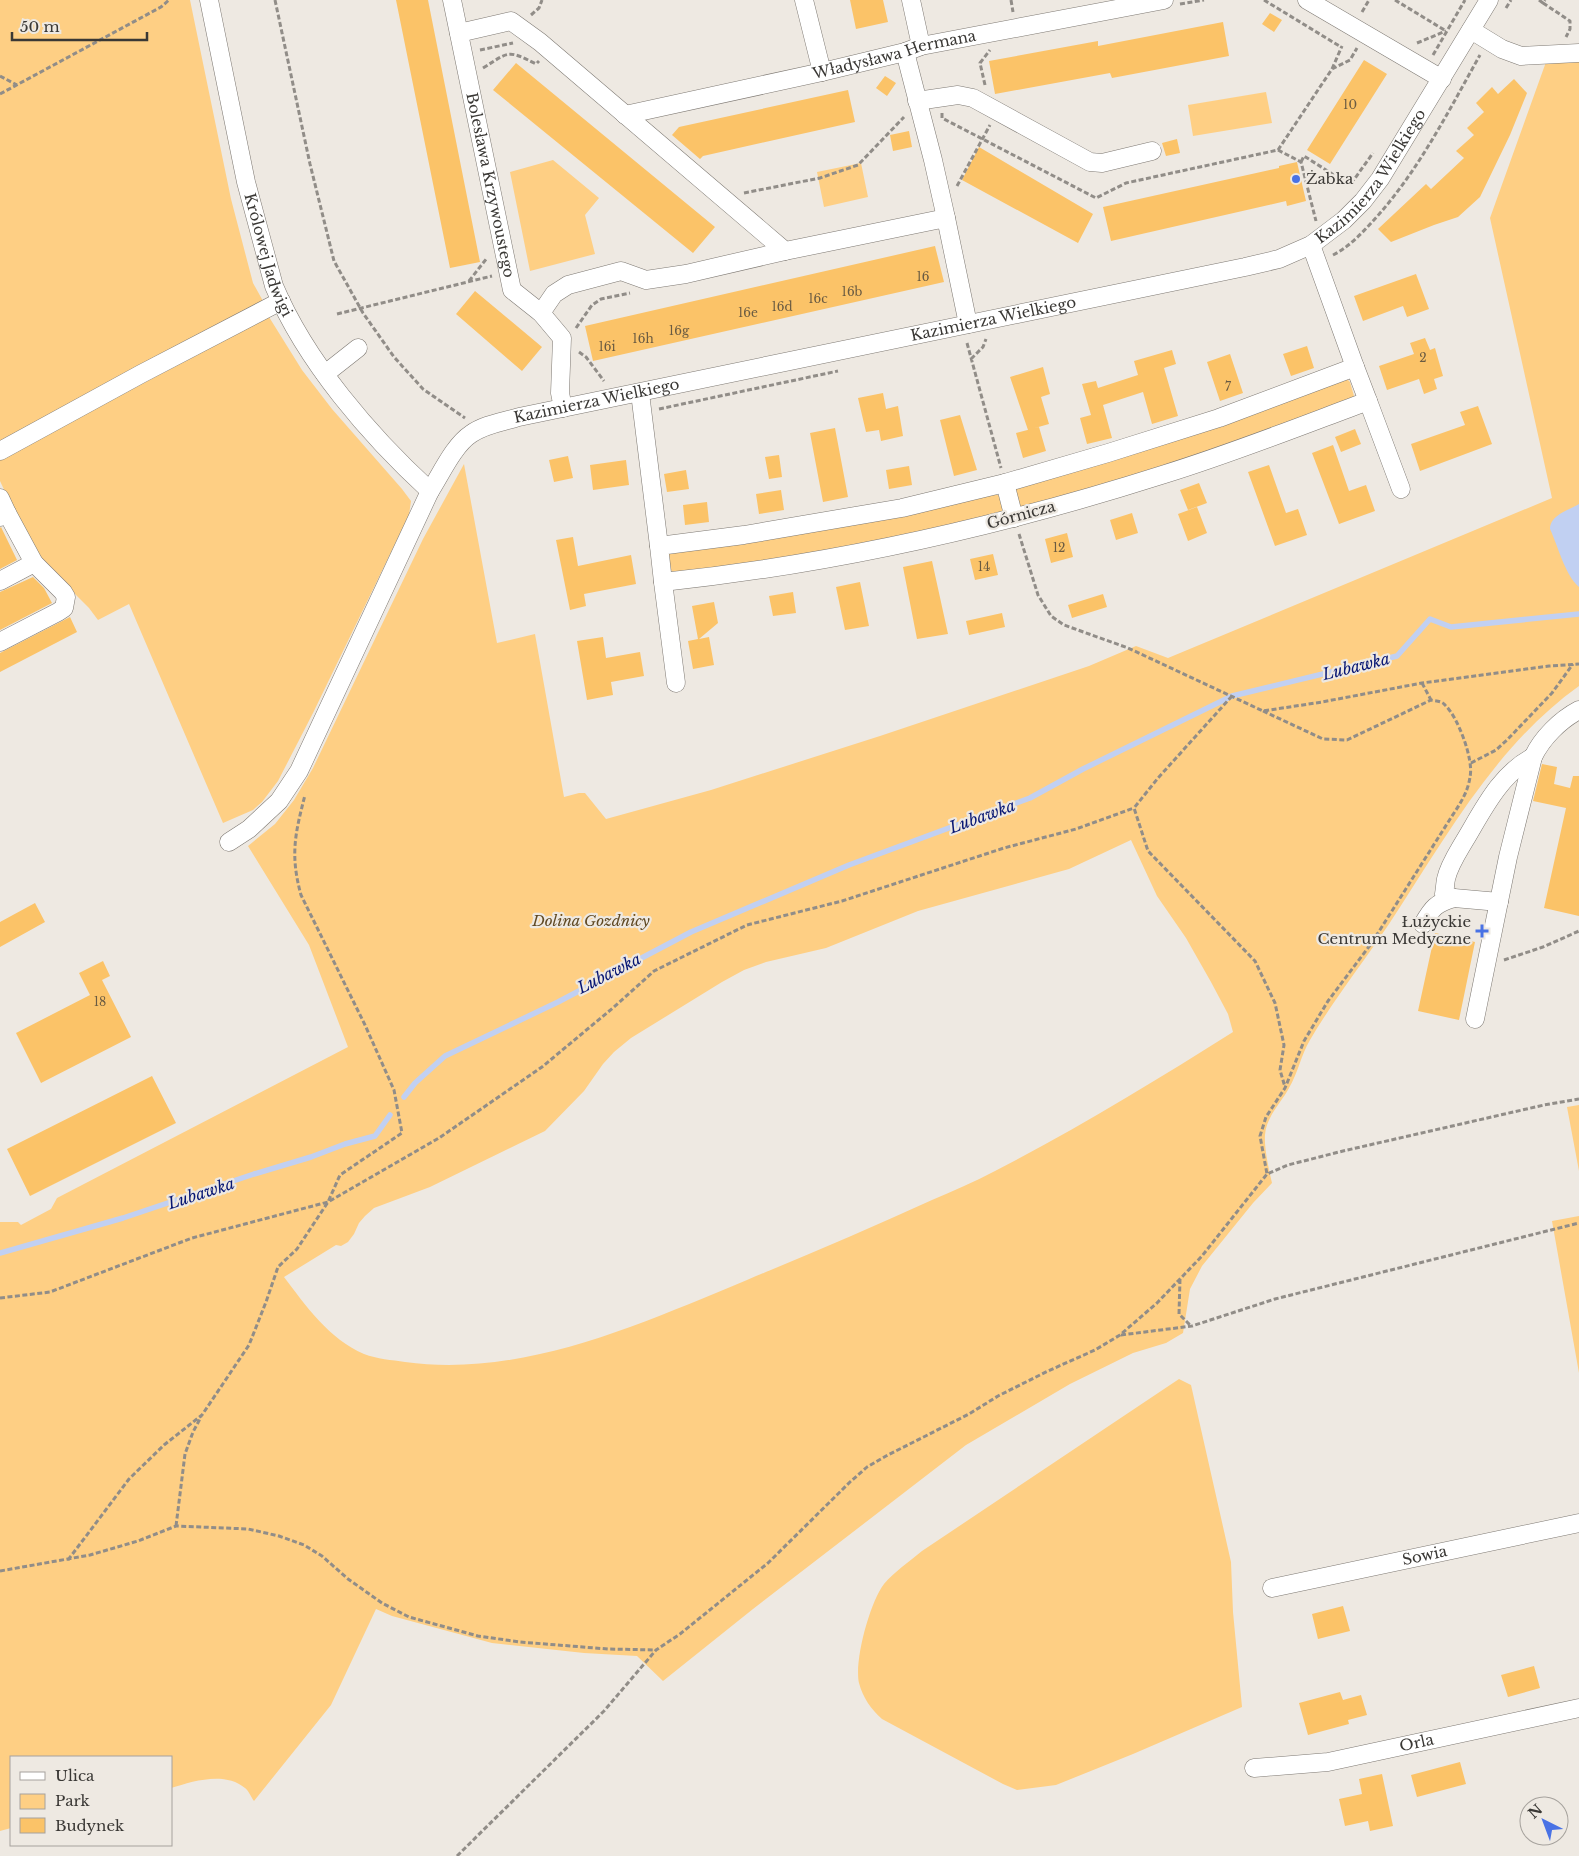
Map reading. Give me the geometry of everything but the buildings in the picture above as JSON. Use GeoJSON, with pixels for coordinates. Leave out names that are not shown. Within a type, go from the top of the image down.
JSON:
{"type":"FeatureCollection","features":[{"type":"Feature","properties":{"kind":"street","name":"Królowej Jadwigi"},"geometry":{"type":"LineString","coordinates":[[209,0],[246,182],[274,286],[300,338],[325,374],[371,431],[409,472],[430,491]]}},
{"type":"Feature","properties":{"kind":"street","name":"Bolesława Krzywoustego"},"geometry":{"type":"LineString","coordinates":[[452,0],[512,290],[541,313],[562,338]]}},
{"type":"Feature","properties":{"kind":"street"},"geometry":{"type":"LineString","coordinates":[[804,0],[822,72]]}},
{"type":"Feature","properties":{"kind":"street"},"geometry":{"type":"LineString","coordinates":[[911,0],[918,104],[933,160],[968,324]]}},
{"type":"Feature","properties":{"kind":"street","name":"Władysława Hermana"},"geometry":{"type":"LineString","coordinates":[[625,115],[822,72],[913,49],[1164,0]]}},
{"type":"Feature","properties":{"kind":"street"},"geometry":{"type":"LineString","coordinates":[[1307,0],[1442,79]]}},
{"type":"Feature","properties":{"kind":"street","name":"Kazimierza Wielkiego"},"geometry":{"type":"LineString","coordinates":[[229,842],[249,828],[279,801],[299,771],[430,491],[458,446],[470,434],[481,428],[519,417],[1279,259],[1311,245],[1344,220],[1380,179],[1489,0]]}},
{"type":"Feature","properties":{"kind":"street"},"geometry":{"type":"LineString","coordinates":[[459,33],[511,21],[540,42],[785,251]]}},
{"type":"Feature","properties":{"kind":"street"},"geometry":{"type":"LineString","coordinates":[[1471,30],[1502,49],[1521,56],[1579,53]]}},
{"type":"Feature","properties":{"kind":"street"},"geometry":{"type":"LineString","coordinates":[[918,104],[958,95],[973,98],[1090,162],[1102,163],[1152,151]]}},
{"type":"Feature","properties":{"kind":"street"},"geometry":{"type":"LineString","coordinates":[[541,313],[554,294],[568,285],[621,271],[646,280],[686,274],[785,251],[946,218]]}},
{"type":"Feature","properties":{"kind":"street"},"geometry":{"type":"LineString","coordinates":[[1311,245],[1401,489]]}},
{"type":"Feature","properties":{"kind":"street"},"geometry":{"type":"LineString","coordinates":[[0,451],[141,374],[281,301]]}},
{"type":"Feature","properties":{"kind":"street"},"geometry":{"type":"LineString","coordinates":[[562,338],[560,393],[563,408]]}},
{"type":"Feature","properties":{"kind":"street"},"geometry":{"type":"LineString","coordinates":[[325,374],[358,348]]}},
{"type":"Feature","properties":{"kind":"street"},"geometry":{"type":"LineString","coordinates":[[659,546],[753,533],[902,508],[1005,483],[1219,418],[1355,367]]}},
{"type":"Feature","properties":{"kind":"street"},"geometry":{"type":"LineString","coordinates":[[640,393],[676,683]]}},
{"type":"Feature","properties":{"kind":"street","name":"Górnicza"},"geometry":{"type":"LineString","coordinates":[[663,582],[753,571],[861,552],[1014,518],[1166,474],[1368,401]]}},
{"type":"Feature","properties":{"kind":"street"},"geometry":{"type":"LineString","coordinates":[[1005,483],[1014,518]]}},
{"type":"Feature","properties":{"kind":"street"},"geometry":{"type":"LineString","coordinates":[[0,642],[64,608],[66,597],[34,563],[2,510]]}},
{"type":"Feature","properties":{"kind":"street"},"geometry":{"type":"LineString","coordinates":[[0,581],[34,563]]}},
{"type":"Feature","properties":{"kind":"street"},"geometry":{"type":"LineString","coordinates":[[1475,1019],[1499,902],[1533,757],[1538,747],[1553,730],[1579,710]]}},
{"type":"Feature","properties":{"kind":"street"},"geometry":{"type":"LineString","coordinates":[[1499,902],[1454,898],[1444,894],[1446,877],[1455,857],[1489,800],[1502,783],[1523,762],[1533,757]]}},
{"type":"Feature","properties":{"kind":"street"},"geometry":{"type":"LineString","coordinates":[[1423,924],[1431,910],[1440,902],[1454,898]]}},
{"type":"Feature","properties":{"kind":"street","name":"Sowia"},"geometry":{"type":"LineString","coordinates":[[1272,1588],[1579,1523]]}},
{"type":"Feature","properties":{"kind":"street","name":"Orla"},"geometry":{"type":"LineString","coordinates":[[1254,1768],[1328,1762],[1579,1708]]}},
{"type":"Feature","properties":{"kind":"path"},"geometry":{"type":"LineString","coordinates":[[0,94],[161,7],[169,0]]}},
{"type":"Feature","properties":{"kind":"path"},"geometry":{"type":"LineString","coordinates":[[275,0],[310,164],[334,261],[360,308],[394,358],[423,389],[481,428]]}},
{"type":"Feature","properties":{"kind":"path"},"geometry":{"type":"LineString","coordinates":[[1264,0],[1342,47]]}},
{"type":"Feature","properties":{"kind":"path"},"geometry":{"type":"LineString","coordinates":[[1395,0],[1446,31]]}},
{"type":"Feature","properties":{"kind":"path"},"geometry":{"type":"LineString","coordinates":[[1431,58],[1465,0]]}},
{"type":"Feature","properties":{"kind":"path"},"geometry":{"type":"LineString","coordinates":[[1539,0],[1570,21],[1570,29],[1566,38],[1553,55]]}},
{"type":"Feature","properties":{"kind":"path"},"geometry":{"type":"LineString","coordinates":[[1409,47],[1446,31]]}},
{"type":"Feature","properties":{"kind":"path"},"geometry":{"type":"LineString","coordinates":[[1314,216],[1300,162],[1278,150],[1332,69],[1350,60],[1360,43]]}},
{"type":"Feature","properties":{"kind":"path"},"geometry":{"type":"LineString","coordinates":[[987,89],[980,63],[992,47]]}},
{"type":"Feature","properties":{"kind":"path"},"geometry":{"type":"LineString","coordinates":[[1450,109],[1483,50]]}},
{"type":"Feature","properties":{"kind":"path"},"geometry":{"type":"LineString","coordinates":[[468,74],[474,73],[504,54],[514,53],[536,64],[541,59]]}},
{"type":"Feature","properties":{"kind":"path"},"geometry":{"type":"LineString","coordinates":[[0,76],[18,85]]}},
{"type":"Feature","properties":{"kind":"path"},"geometry":{"type":"LineString","coordinates":[[738,194],[820,178],[858,165],[892,128],[918,104]]}},
{"type":"Feature","properties":{"kind":"path"},"geometry":{"type":"LineString","coordinates":[[956,188],[998,112]]}},
{"type":"Feature","properties":{"kind":"path"},"geometry":{"type":"LineString","coordinates":[[1300,162],[1304,156],[1345,182],[1350,183],[1377,147]]}},
{"type":"Feature","properties":{"kind":"path"},"geometry":{"type":"LineString","coordinates":[[469,281],[502,240]]}},
{"type":"Feature","properties":{"kind":"path"},"geometry":{"type":"LineString","coordinates":[[337,314],[508,272]]}},
{"type":"Feature","properties":{"kind":"path"},"geometry":{"type":"LineString","coordinates":[[562,338],[586,357],[607,385]]}},
{"type":"Feature","properties":{"kind":"path"},"geometry":{"type":"LineString","coordinates":[[971,360],[983,347],[986,339]]}},
{"type":"Feature","properties":{"kind":"path"},"geometry":{"type":"LineString","coordinates":[[966,343],[1005,483]]}},
{"type":"Feature","properties":{"kind":"path"},"geometry":{"type":"LineString","coordinates":[[1014,518],[1038,595],[1051,616],[1064,625],[1128,648],[1323,739],[1347,740],[1431,700],[1444,703],[1454,716],[1471,762],[1471,776],[1465,794],[1371,944],[1328,1002],[1304,1040],[1286,1088],[1266,1117],[1260,1136],[1267,1174]]}},
{"type":"Feature","properties":{"kind":"path"},"geometry":{"type":"LineString","coordinates":[[1471,762],[1496,750],[1507,740],[1552,693],[1573,664]]}},
{"type":"Feature","properties":{"kind":"path"},"geometry":{"type":"LineString","coordinates":[[1263,711],[1422,683],[1579,664]]}},
{"type":"Feature","properties":{"kind":"path"},"geometry":{"type":"LineString","coordinates":[[1422,683],[1431,700]]}},
{"type":"Feature","properties":{"kind":"path"},"geometry":{"type":"LineString","coordinates":[[0,1298],[50,1292],[192,1238],[328,1202],[439,1138],[542,1067],[614,1008],[654,971],[747,924],[842,901],[1004,848],[1076,829],[1134,808],[1158,778],[1232,696]]}},
{"type":"Feature","properties":{"kind":"path"},"geometry":{"type":"LineString","coordinates":[[176,1526],[185,1454],[193,1432],[202,1414],[249,1345],[278,1267],[297,1249],[328,1202],[340,1175],[402,1132],[394,1090],[365,1025],[301,895],[296,876],[294,850],[296,832],[307,790],[299,771]]}},
{"type":"Feature","properties":{"kind":"path"},"geometry":{"type":"LineString","coordinates":[[1134,808],[1148,851],[1255,961],[1275,1004],[1284,1045],[1280,1070],[1286,1088]]}},
{"type":"Feature","properties":{"kind":"path"},"geometry":{"type":"LineString","coordinates":[[1487,964],[1518,956],[1579,931]]}},
{"type":"Feature","properties":{"kind":"path"},"geometry":{"type":"LineString","coordinates":[[457,1856],[604,1711],[656,1650],[680,1634],[768,1563],[867,1467],[969,1414],[998,1396],[1095,1350],[1120,1335],[1158,1303],[1202,1256],[1267,1174],[1288,1165],[1342,1152],[1544,1105],[1579,1099]]}},
{"type":"Feature","properties":{"kind":"path"},"geometry":{"type":"LineString","coordinates":[[1120,1335],[1192,1326],[1275,1299],[1579,1223]]}},
{"type":"Feature","properties":{"kind":"path"},"geometry":{"type":"LineString","coordinates":[[1180,1279],[1179,1314],[1192,1326]]}},
{"type":"Feature","properties":{"kind":"path"},"geometry":{"type":"LineString","coordinates":[[68,1560],[129,1479],[164,1445],[202,1414]]}},
{"type":"Feature","properties":{"kind":"path"},"geometry":{"type":"LineString","coordinates":[[0,1571],[90,1555],[138,1541],[176,1526],[248,1529],[304,1545],[322,1556],[348,1579],[382,1603],[409,1617],[478,1636],[520,1642],[608,1649],[656,1650]]}},
{"type":"Feature","properties":{"kind":"green space"},"geometry":{"type":"Polygon","coordinates":[[[0,0],[190,0],[231,199],[253,283],[263,301],[0,441],[0,0]]]}},
{"type":"Feature","properties":{"kind":"green space","name":"Dolina Gozdnicy"},"geometry":{"type":"Polygon","coordinates":[[[1579,59],[1579,686],[1549,710],[1497,765],[1452,827],[1389,924],[1319,1025],[1307,1046],[1286,1094],[1271,1116],[1266,1128],[1265,1146],[1272,1183],[1253,1203],[1202,1266],[1190,1289],[1183,1333],[1166,1343],[1133,1353],[1070,1384],[966,1445],[663,1681],[637,1656],[584,1653],[492,1643],[392,1616],[376,1609],[331,1705],[254,1801],[245,1788],[228,1780],[199,1780],[172,1788],[172,1756],[10,1756],[10,1828],[0,1831],[0,1222],[18,1222],[21,1225],[51,1209],[57,1198],[348,1047],[309,945],[248,846],[275,824],[294,800],[313,768],[423,539],[464,464],[497,643],[535,634],[564,797],[585,793],[606,819],[711,790],[880,736],[1089,666],[1136,646],[1168,658],[1552,498],[1490,218],[1546,62],[1579,59]],[[1131,840],[1069,869],[918,911],[826,948],[766,962],[744,970],[631,1038],[614,1052],[584,1091],[545,1131],[430,1187],[374,1208],[359,1223],[348,1242],[341,1246],[336,1245],[284,1277],[329,1331],[351,1348],[379,1358],[449,1365],[494,1362],[537,1355],[623,1330],[863,1231],[971,1183],[1026,1155],[1116,1104],[1233,1032],[1228,1014],[1186,938],[1157,896],[1131,840]]]}},
{"type":"Feature","properties":{"kind":"green space"},"geometry":{"type":"Polygon","coordinates":[[[1266,92],[1272,123],[1193,136],[1188,105],[1266,92]]]}},
{"type":"Feature","properties":{"kind":"green space"},"geometry":{"type":"Polygon","coordinates":[[[553,160],[599,198],[585,215],[595,254],[530,271],[510,172],[553,160]]]}},
{"type":"Feature","properties":{"kind":"green space"},"geometry":{"type":"Polygon","coordinates":[[[861,163],[868,197],[824,207],[817,172],[861,163]]]}},
{"type":"Feature","properties":{"kind":"green space"},"geometry":{"type":"Polygon","coordinates":[[[269,317],[302,370],[332,409],[411,501],[409,515],[278,781],[262,802],[253,810],[223,823],[129,604],[98,620],[89,608],[43,562],[15,513],[0,481],[0,459],[269,317]]]}},
{"type":"Feature","properties":{"kind":"green space"},"geometry":{"type":"Polygon","coordinates":[[[1347,379],[1350,382],[1354,396],[1351,401],[1121,481],[1018,508],[1015,488],[1347,379]]]}},
{"type":"Feature","properties":{"kind":"green space"},"geometry":{"type":"Polygon","coordinates":[[[994,493],[1001,497],[1004,511],[999,515],[790,558],[673,573],[670,566],[670,552],[994,493]]]}},
{"type":"Feature","properties":{"kind":"green space"},"geometry":{"type":"Polygon","coordinates":[[[1579,1105],[1579,1171],[1567,1107],[1579,1105]]]}},
{"type":"Feature","properties":{"kind":"green space"},"geometry":{"type":"Polygon","coordinates":[[[1579,1216],[1579,1373],[1552,1221],[1579,1216]]]}},
{"type":"Feature","properties":{"kind":"green space"},"geometry":{"type":"Polygon","coordinates":[[[1179,1379],[1191,1385],[1231,1562],[1233,1612],[1242,1707],[1056,1785],[1017,1790],[882,1719],[865,1698],[859,1683],[858,1673],[864,1632],[873,1604],[884,1584],[922,1551],[1179,1379]]]}},
{"type":"Feature","properties":{"kind":"water"},"geometry":{"type":"Polygon","coordinates":[[[1579,504],[1579,587],[1566,568],[1550,529],[1553,520],[1579,504]]]}},
{"type":"Feature","properties":{"kind":"waterway","name":"Lubawka"},"geometry":{"type":"LineString","coordinates":[[404,1097],[415,1083],[445,1056],[558,1002],[691,932],[849,865],[1030,798],[1083,769],[1232,696],[1397,656],[1430,619],[1451,627],[1579,614]]}},
{"type":"Feature","properties":{"kind":"waterway","name":"Lubawka"},"geometry":{"type":"LineString","coordinates":[[0,1253],[123,1218],[311,1157],[345,1144],[375,1136],[390,1115]]}},
{"type":"Feature","properties":{"kind":"place","name":"Żabka"},"geometry":{"type":"Point","coordinates":[1296,179]}},
{"type":"Feature","properties":{"kind":"place","name":"Łużyckie Centrum Medyczne"},"geometry":{"type":"Point","coordinates":[1482,931]}}]}
